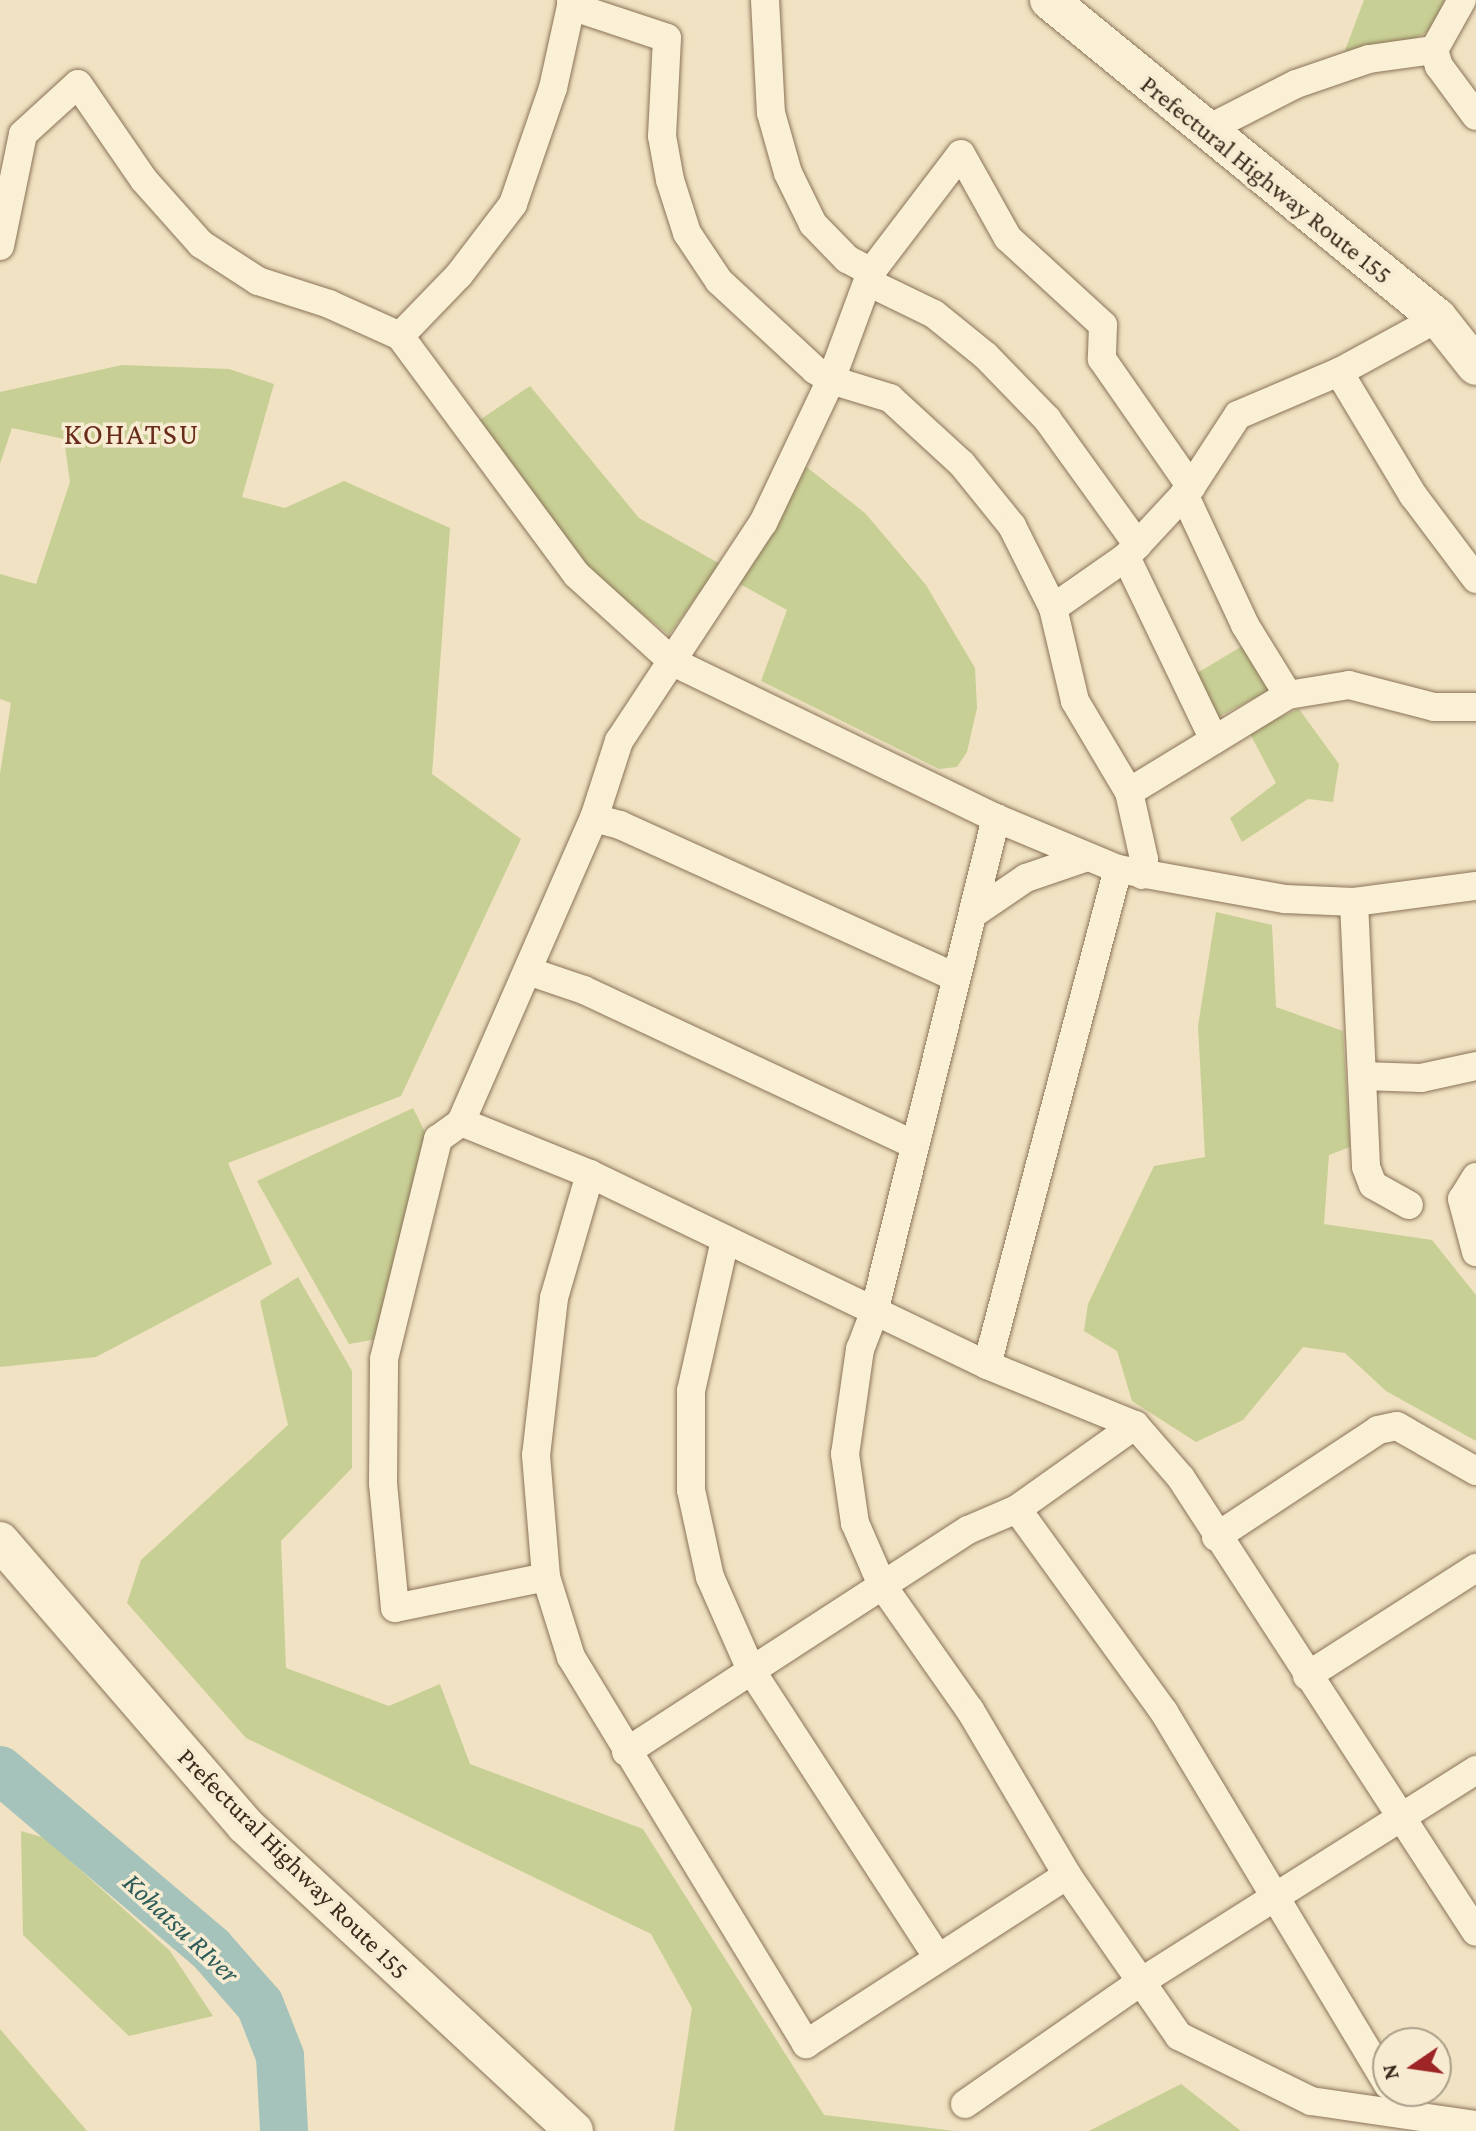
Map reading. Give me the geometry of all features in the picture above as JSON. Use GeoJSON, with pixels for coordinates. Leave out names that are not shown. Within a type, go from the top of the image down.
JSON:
{"type":"FeatureCollection","features":[{"type":"Feature","properties":{"kind":"main road","name":"Prefectural Highway Route 155"},"geometry":{"type":"LineString","coordinates":[[1049,0],[1438,318],[1476,366]]}},
{"type":"Feature","properties":{"kind":"main road","name":"Prefectural Highway Route 155"},"geometry":{"type":"LineString","coordinates":[[0,1541],[245,1825],[574,2131]]}},
{"type":"Feature","properties":{"kind":"street"},"geometry":{"type":"LineString","coordinates":[[765,0],[771,113],[788,173],[813,224],[847,259],[870,277],[934,314],[986,356],[1047,419],[1132,551],[1214,740]]}},
{"type":"Feature","properties":{"kind":"street"},"geometry":{"type":"LineString","coordinates":[[1462,0],[1434,50],[1439,66],[1476,116]]}},
{"type":"Feature","properties":{"kind":"street"},"geometry":{"type":"LineString","coordinates":[[400,336],[459,275],[513,204],[553,88],[571,3],[667,38],[662,136],[687,233],[729,292],[831,380],[890,398],[962,464],[1012,526],[1053,608],[1075,701],[1129,792],[1144,859],[1130,872],[987,1365]]}},
{"type":"Feature","properties":{"kind":"street"},"geometry":{"type":"LineString","coordinates":[[1206,130],[1296,84],[1369,59],[1434,50]]}},
{"type":"Feature","properties":{"kind":"street"},"geometry":{"type":"LineString","coordinates":[[0,246],[23,134],[78,84],[144,180],[201,244],[258,281],[329,304],[400,336],[577,575],[673,662],[996,818],[1084,858],[1130,872],[1285,899],[1354,902],[1476,886]]}},
{"type":"Feature","properties":{"kind":"street"},"geometry":{"type":"LineString","coordinates":[[546,1577],[395,1608],[383,1483],[384,1359],[438,1139],[461,1122],[594,818],[619,741],[763,523],[831,380],[870,277],[961,154],[1008,238],[1103,325],[1102,359],[1188,490],[1245,625],[1288,695]]}},
{"type":"Feature","properties":{"kind":"street"},"geometry":{"type":"LineString","coordinates":[[1053,608],[1132,551],[1188,490],[1238,415],[1339,372],[1438,318]]}},
{"type":"Feature","properties":{"kind":"street"},"geometry":{"type":"LineString","coordinates":[[1339,372],[1413,495],[1476,579]]}},
{"type":"Feature","properties":{"kind":"street"},"geometry":{"type":"LineString","coordinates":[[1129,792],[1288,695],[1349,685],[1434,707],[1476,707]]}},
{"type":"Feature","properties":{"kind":"street"},"geometry":{"type":"LineString","coordinates":[[594,818],[620,825],[955,977]]}},
{"type":"Feature","properties":{"kind":"street"},"geometry":{"type":"LineString","coordinates":[[996,818],[913,1144],[874,1313],[860,1349],[845,1454],[855,1523],[882,1585],[970,1710],[1067,1875],[1139,1983],[1179,2036],[1311,2101],[1409,2119],[1476,2125]]}},
{"type":"Feature","properties":{"kind":"street"},"geometry":{"type":"LineString","coordinates":[[973,914],[1026,878],[1084,858]]}},
{"type":"Feature","properties":{"kind":"street"},"geometry":{"type":"LineString","coordinates":[[1354,902],[1368,1178],[1409,1205]]}},
{"type":"Feature","properties":{"kind":"street"},"geometry":{"type":"LineString","coordinates":[[528,971],[584,990],[913,1144]]}},
{"type":"Feature","properties":{"kind":"street"},"geometry":{"type":"LineString","coordinates":[[1363,1076],[1421,1078],[1476,1066]]}},
{"type":"Feature","properties":{"kind":"street"},"geometry":{"type":"LineString","coordinates":[[461,1122],[499,1133],[590,1174],[987,1365],[1135,1425],[1160,1449],[1476,1932]]}},
{"type":"Feature","properties":{"kind":"street"},"geometry":{"type":"LineString","coordinates":[[590,1174],[554,1298],[536,1455],[546,1577],[571,1657],[806,2044],[1067,1875]]}},
{"type":"Feature","properties":{"kind":"street"},"geometry":{"type":"LineString","coordinates":[[1476,1177],[1462,1199],[1476,1252]]}},
{"type":"Feature","properties":{"kind":"street"},"geometry":{"type":"LineString","coordinates":[[725,1240],[691,1391],[691,1490],[710,1577],[751,1670],[938,1958]]}},
{"type":"Feature","properties":{"kind":"street"},"geometry":{"type":"LineString","coordinates":[[626,1752],[968,1530],[1017,1509],[1135,1425]]}},
{"type":"Feature","properties":{"kind":"street"},"geometry":{"type":"LineString","coordinates":[[1216,1537],[1378,1430],[1397,1426],[1476,1471]]}},
{"type":"Feature","properties":{"kind":"street"},"geometry":{"type":"LineString","coordinates":[[1017,1509],[1164,1712],[1372,2059]]}},
{"type":"Feature","properties":{"kind":"street"},"geometry":{"type":"LineString","coordinates":[[1307,1676],[1476,1568]]}},
{"type":"Feature","properties":{"kind":"street"},"geometry":{"type":"LineString","coordinates":[[965,2104],[1139,1983],[1476,1770]]}},
{"type":"Feature","properties":{"kind":"street"},"geometry":{"type":"LineString","coordinates":[[1402,2107],[1409,2119]]}},
{"type":"Feature","properties":{"kind":"green space"},"geometry":{"type":"Polygon","coordinates":[[[1364,0],[1445,0],[1431,30],[1409,41],[1344,53],[1364,0]]]}},
{"type":"Feature","properties":{"kind":"green space"},"geometry":{"type":"Polygon","coordinates":[[[122,365],[229,369],[274,384],[242,497],[285,508],[344,481],[450,528],[432,774],[521,839],[401,1096],[228,1163],[272,1264],[96,1357],[0,1367],[0,774],[11,703],[0,699],[0,574],[36,584],[70,482],[64,439],[12,428],[0,464],[0,392],[122,365]]]}},
{"type":"Feature","properties":{"kind":"green space"},"geometry":{"type":"Polygon","coordinates":[[[530,386],[639,518],[720,564],[669,635],[587,570],[475,423],[530,386]]]}},
{"type":"Feature","properties":{"kind":"green space"},"geometry":{"type":"Polygon","coordinates":[[[804,465],[865,513],[926,585],[975,668],[977,708],[967,752],[957,767],[939,769],[761,681],[787,610],[740,584],[804,465]]]}},
{"type":"Feature","properties":{"kind":"green space"},"geometry":{"type":"Polygon","coordinates":[[[1249,642],[1274,688],[1212,720],[1194,675],[1249,642]]]}},
{"type":"Feature","properties":{"kind":"green space"},"geometry":{"type":"Polygon","coordinates":[[[1299,709],[1339,764],[1333,802],[1308,799],[1242,842],[1230,818],[1276,783],[1248,730],[1299,709]]]}},
{"type":"Feature","properties":{"kind":"green space"},"geometry":{"type":"Polygon","coordinates":[[[1216,912],[1272,925],[1276,1007],[1343,1031],[1350,1147],[1329,1155],[1324,1224],[1432,1240],[1476,1295],[1476,1441],[1386,1391],[1345,1353],[1303,1347],[1243,1420],[1196,1442],[1132,1401],[1117,1351],[1084,1331],[1088,1304],[1154,1166],[1205,1157],[1198,1026],[1216,912]]]}},
{"type":"Feature","properties":{"kind":"green space"},"geometry":{"type":"Polygon","coordinates":[[[413,1108],[426,1134],[377,1339],[349,1344],[257,1181],[413,1108]]]}},
{"type":"Feature","properties":{"kind":"green space"},"geometry":{"type":"Polygon","coordinates":[[[298,1277],[352,1371],[352,1468],[281,1541],[286,1668],[389,1706],[440,1684],[470,1764],[643,1829],[824,2115],[955,2131],[674,2131],[692,2008],[651,1934],[246,1738],[127,1603],[141,1560],[288,1425],[260,1301],[298,1277]]]}},
{"type":"Feature","properties":{"kind":"green space"},"geometry":{"type":"Polygon","coordinates":[[[21,1831],[45,1838],[170,1951],[213,2016],[129,2036],[23,1935],[21,1831]]]}},
{"type":"Feature","properties":{"kind":"green space"},"geometry":{"type":"Polygon","coordinates":[[[0,2029],[87,2131],[0,2131],[0,2029]]]}},
{"type":"Feature","properties":{"kind":"green space"},"geometry":{"type":"Polygon","coordinates":[[[1181,2084],[1241,2131],[1089,2131],[1181,2084]]]}},
{"type":"Feature","properties":{"kind":"waterway","name":"Kohatsu RIver"},"geometry":{"type":"LineString","coordinates":[[0,1770],[211,1949],[260,2005],[280,2056],[284,2131]]}},
{"type":"Feature","properties":{"kind":"district","name":"KOHATSU"},"geometry":{"type":"Point","coordinates":[132,434]}}]}
